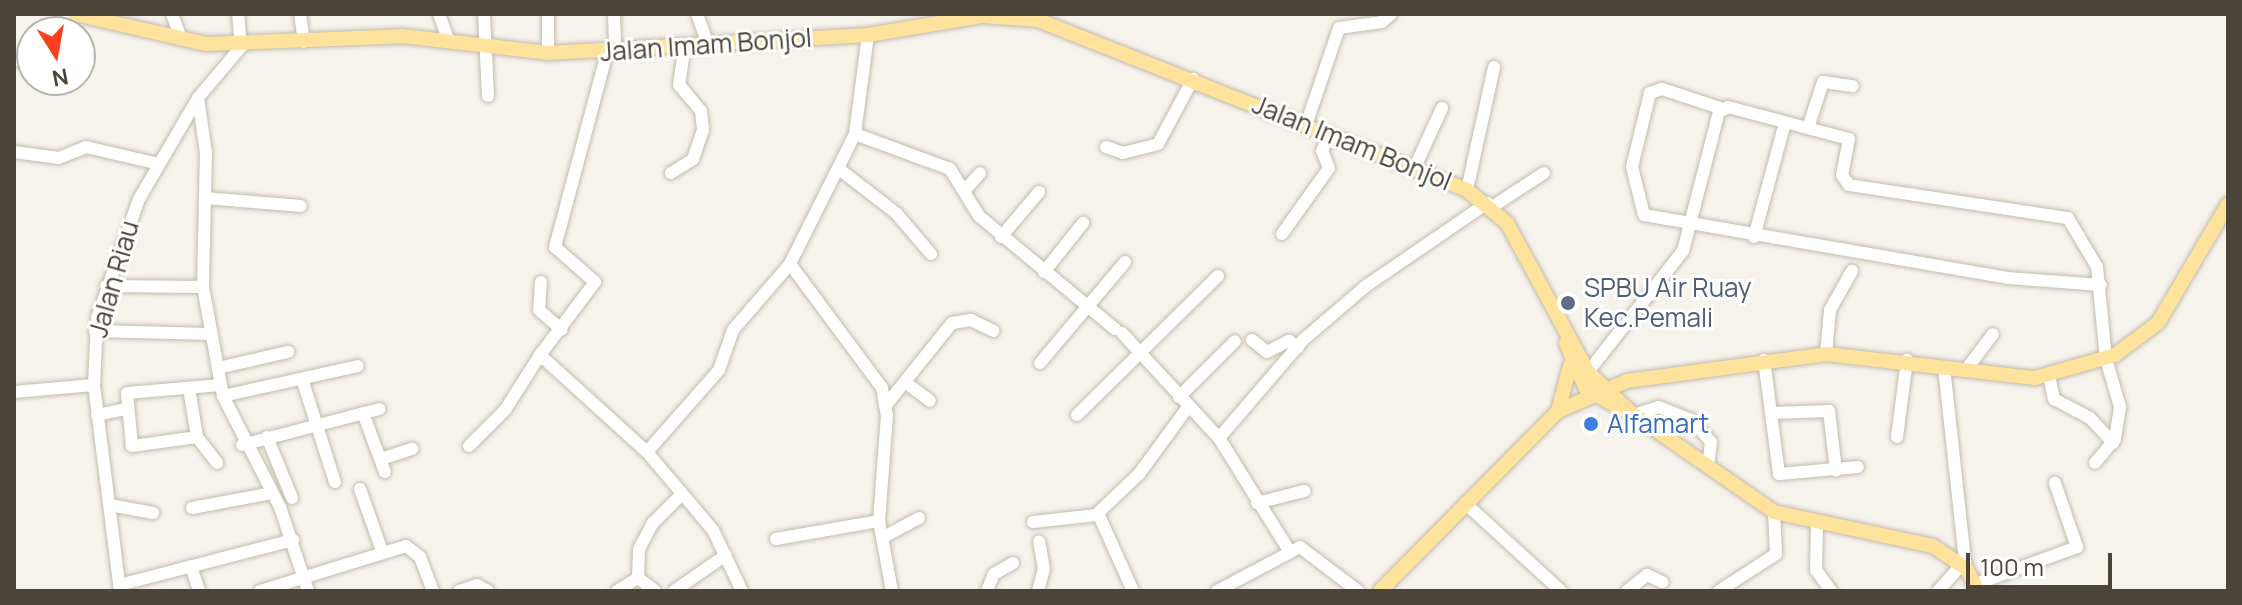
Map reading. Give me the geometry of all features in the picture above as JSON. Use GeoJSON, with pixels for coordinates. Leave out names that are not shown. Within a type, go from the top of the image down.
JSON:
{"type":"FeatureCollection","features":[{"type":"Feature","properties":{"kind":"main road","name":"Jalan Imam Bonjol"},"geometry":{"type":"LineString","coordinates":[[73,14],[181,39],[241,47],[304,42],[448,39],[548,53],[611,52],[707,42],[868,35],[1009,14],[1193,79],[1467,190],[1490,205],[1588,372],[1632,414]]}},
{"type":"Feature","properties":{"kind":"main road"},"geometry":{"type":"LineString","coordinates":[[1380,591],[1558,411],[1591,395],[1608,388],[1764,360],[1826,354],[1907,360],[1965,371],[2049,376],[2106,359],[2158,323],[2228,204]]}},
{"type":"Feature","properties":{"kind":"main road","name":"Jalan Imam Bonjol"},"geometry":{"type":"LineString","coordinates":[[1565,333],[1570,365],[1591,395]]}},
{"type":"Feature","properties":{"kind":"main road"},"geometry":{"type":"LineString","coordinates":[[1558,411],[1570,365]]}},
{"type":"Feature","properties":{"kind":"main road"},"geometry":{"type":"LineString","coordinates":[[1591,395],[1632,414],[1774,512],[1817,523],[1911,539],[1964,566],[1977,588]]}},
{"type":"Feature","properties":{"kind":"street"},"geometry":{"type":"LineString","coordinates":[[172,14],[181,39]]}},
{"type":"Feature","properties":{"kind":"street"},"geometry":{"type":"LineString","coordinates":[[238,14],[241,47]]}},
{"type":"Feature","properties":{"kind":"street"},"geometry":{"type":"LineString","coordinates":[[300,14],[304,42]]}},
{"type":"Feature","properties":{"kind":"street"},"geometry":{"type":"LineString","coordinates":[[439,14],[448,39]]}},
{"type":"Feature","properties":{"kind":"street"},"geometry":{"type":"LineString","coordinates":[[484,14],[489,45],[488,96]]}},
{"type":"Feature","properties":{"kind":"street"},"geometry":{"type":"LineString","coordinates":[[548,14],[548,53]]}},
{"type":"Feature","properties":{"kind":"street"},"geometry":{"type":"LineString","coordinates":[[469,446],[505,410],[540,355],[562,330],[595,282],[555,247],[611,52],[614,14]]}},
{"type":"Feature","properties":{"kind":"street"},"geometry":{"type":"LineString","coordinates":[[697,14],[707,42]]}},
{"type":"Feature","properties":{"kind":"street"},"geometry":{"type":"LineString","coordinates":[[1306,125],[1339,28],[1382,22],[1391,14]]}},
{"type":"Feature","properties":{"kind":"street"},"geometry":{"type":"LineString","coordinates":[[647,452],[719,370],[733,330],[790,264],[855,134],[868,35]]}},
{"type":"Feature","properties":{"kind":"street"},"geometry":{"type":"LineString","coordinates":[[671,173],[693,159],[703,130],[701,111],[679,85],[685,45]]}},
{"type":"Feature","properties":{"kind":"street","name":"Jalan Riau"},"geometry":{"type":"LineString","coordinates":[[120,588],[94,385],[95,331],[124,228],[198,98],[241,47]]}},
{"type":"Feature","properties":{"kind":"street"},"geometry":{"type":"LineString","coordinates":[[1467,190],[1494,67]]}},
{"type":"Feature","properties":{"kind":"street"},"geometry":{"type":"LineString","coordinates":[[1106,147],[1123,153],[1158,144],[1193,79]]}},
{"type":"Feature","properties":{"kind":"street"},"geometry":{"type":"LineString","coordinates":[[1808,128],[1823,82],[1853,86]]}},
{"type":"Feature","properties":{"kind":"street"},"geometry":{"type":"LineString","coordinates":[[2095,463],[2113,443],[2120,407],[2106,359],[2101,285],[2093,253],[2063,215],[1849,185],[1842,175],[1850,140],[1656,89],[1635,148],[1638,209],[1668,224],[2101,285]]}},
{"type":"Feature","properties":{"kind":"street"},"geometry":{"type":"LineString","coordinates":[[198,98],[205,198],[203,287],[222,391],[242,445],[272,493],[293,540],[307,585]]}},
{"type":"Feature","properties":{"kind":"street"},"geometry":{"type":"LineString","coordinates":[[1415,167],[1442,108]]}},
{"type":"Feature","properties":{"kind":"street"},"geometry":{"type":"LineString","coordinates":[[1588,372],[1676,264],[1691,225],[1723,109]]}},
{"type":"Feature","properties":{"kind":"street"},"geometry":{"type":"LineString","coordinates":[[1754,237],[1785,123]]}},
{"type":"Feature","properties":{"kind":"street"},"geometry":{"type":"LineString","coordinates":[[855,134],[940,162],[1001,237],[1142,353],[1219,438],[1288,549]]}},
{"type":"Feature","properties":{"kind":"street"},"geometry":{"type":"LineString","coordinates":[[1282,234],[1329,168],[1322,151],[1330,134]]}},
{"type":"Feature","properties":{"kind":"street"},"geometry":{"type":"LineString","coordinates":[[14,152],[59,158],[86,147],[159,164]]}},
{"type":"Feature","properties":{"kind":"street"},"geometry":{"type":"LineString","coordinates":[[839,169],[896,213],[931,254]]}},
{"type":"Feature","properties":{"kind":"street"},"geometry":{"type":"LineString","coordinates":[[964,191],[980,173]]}},
{"type":"Feature","properties":{"kind":"street"},"geometry":{"type":"LineString","coordinates":[[1219,438],[1298,347],[1366,286],[1544,173]]}},
{"type":"Feature","properties":{"kind":"street"},"geometry":{"type":"LineString","coordinates":[[1001,237],[1039,192]]}},
{"type":"Feature","properties":{"kind":"street"},"geometry":{"type":"LineString","coordinates":[[205,198],[301,206]]}},
{"type":"Feature","properties":{"kind":"street"},"geometry":{"type":"LineString","coordinates":[[1044,272],[1083,223]]}},
{"type":"Feature","properties":{"kind":"street"},"geometry":{"type":"LineString","coordinates":[[1040,363],[1125,262]]}},
{"type":"Feature","properties":{"kind":"street"},"geometry":{"type":"LineString","coordinates":[[790,264],[875,372],[886,405],[879,521],[892,591]]}},
{"type":"Feature","properties":{"kind":"street"},"geometry":{"type":"LineString","coordinates":[[1826,354],[1830,310],[1852,271]]}},
{"type":"Feature","properties":{"kind":"street"},"geometry":{"type":"LineString","coordinates":[[1077,415],[1218,276]]}},
{"type":"Feature","properties":{"kind":"street"},"geometry":{"type":"LineString","coordinates":[[541,282],[539,310],[562,330]]}},
{"type":"Feature","properties":{"kind":"street"},"geometry":{"type":"LineString","coordinates":[[106,286],[203,287]]}},
{"type":"Feature","properties":{"kind":"street"},"geometry":{"type":"LineString","coordinates":[[886,405],[956,320],[994,331]]}},
{"type":"Feature","properties":{"kind":"street"},"geometry":{"type":"LineString","coordinates":[[95,331],[211,334]]}},
{"type":"Feature","properties":{"kind":"street"},"geometry":{"type":"LineString","coordinates":[[1965,371],[1993,334]]}},
{"type":"Feature","properties":{"kind":"street"},"geometry":{"type":"LineString","coordinates":[[1252,340],[1267,352],[1283,342],[1298,347]]}},
{"type":"Feature","properties":{"kind":"street"},"geometry":{"type":"LineString","coordinates":[[1033,522],[1097,515],[1235,341]]}},
{"type":"Feature","properties":{"kind":"street"},"geometry":{"type":"LineString","coordinates":[[218,368],[288,352]]}},
{"type":"Feature","properties":{"kind":"street"},"geometry":{"type":"LineString","coordinates":[[540,355],[647,452],[726,555],[742,591]]}},
{"type":"Feature","properties":{"kind":"street"},"geometry":{"type":"LineString","coordinates":[[1764,360],[1779,474],[1858,467]]}},
{"type":"Feature","properties":{"kind":"street"},"geometry":{"type":"LineString","coordinates":[[1897,437],[1907,360]]}},
{"type":"Feature","properties":{"kind":"street"},"geometry":{"type":"LineString","coordinates":[[197,437],[140,449],[128,429],[128,393],[189,388],[222,391],[303,382],[358,366]]}},
{"type":"Feature","properties":{"kind":"street"},"geometry":{"type":"LineString","coordinates":[[1938,591],[1964,566],[1944,367]]}},
{"type":"Feature","properties":{"kind":"street"},"geometry":{"type":"LineString","coordinates":[[2049,376],[2054,399],[2090,418],[2113,443]]}},
{"type":"Feature","properties":{"kind":"street"},"geometry":{"type":"LineString","coordinates":[[303,382],[313,427],[335,482]]}},
{"type":"Feature","properties":{"kind":"street"},"geometry":{"type":"LineString","coordinates":[[905,382],[930,401]]}},
{"type":"Feature","properties":{"kind":"street"},"geometry":{"type":"LineString","coordinates":[[14,392],[94,385]]}},
{"type":"Feature","properties":{"kind":"street"},"geometry":{"type":"LineString","coordinates":[[189,388],[197,437],[217,463]]}},
{"type":"Feature","properties":{"kind":"street"},"geometry":{"type":"LineString","coordinates":[[1632,414],[1659,407],[1692,420],[1711,442],[1708,467]]}},
{"type":"Feature","properties":{"kind":"street"},"geometry":{"type":"LineString","coordinates":[[97,415],[126,409]]}},
{"type":"Feature","properties":{"kind":"street"},"geometry":{"type":"LineString","coordinates":[[242,445],[379,409]]}},
{"type":"Feature","properties":{"kind":"street"},"geometry":{"type":"LineString","coordinates":[[1772,413],[1829,411],[1836,471]]}},
{"type":"Feature","properties":{"kind":"street"},"geometry":{"type":"LineString","coordinates":[[363,413],[385,472]]}},
{"type":"Feature","properties":{"kind":"street"},"geometry":{"type":"LineString","coordinates":[[100,434],[128,429]]}},
{"type":"Feature","properties":{"kind":"street"},"geometry":{"type":"LineString","coordinates":[[267,437],[292,498]]}},
{"type":"Feature","properties":{"kind":"street"},"geometry":{"type":"LineString","coordinates":[[381,459],[412,449]]}},
{"type":"Feature","properties":{"kind":"street"},"geometry":{"type":"LineString","coordinates":[[1977,588],[2077,547],[2055,483]]}},
{"type":"Feature","properties":{"kind":"street"},"geometry":{"type":"LineString","coordinates":[[360,489],[382,551]]}},
{"type":"Feature","properties":{"kind":"street"},"geometry":{"type":"LineString","coordinates":[[1257,503],[1304,491]]}},
{"type":"Feature","properties":{"kind":"street"},"geometry":{"type":"LineString","coordinates":[[192,508],[272,493]]}},
{"type":"Feature","properties":{"kind":"street"},"geometry":{"type":"LineString","coordinates":[[638,578],[639,549],[653,523],[682,494]]}},
{"type":"Feature","properties":{"kind":"street"},"geometry":{"type":"LineString","coordinates":[[1465,503],[1561,591]]}},
{"type":"Feature","properties":{"kind":"street"},"geometry":{"type":"LineString","coordinates":[[110,505],[153,513]]}},
{"type":"Feature","properties":{"kind":"street"},"geometry":{"type":"LineString","coordinates":[[1719,591],[1776,554],[1774,512]]}},
{"type":"Feature","properties":{"kind":"street"},"geometry":{"type":"LineString","coordinates":[[1097,515],[1133,591]]}},
{"type":"Feature","properties":{"kind":"street"},"geometry":{"type":"LineString","coordinates":[[882,538],[919,518]]}},
{"type":"Feature","properties":{"kind":"street"},"geometry":{"type":"LineString","coordinates":[[776,539],[879,521]]}},
{"type":"Feature","properties":{"kind":"street"},"geometry":{"type":"LineString","coordinates":[[1817,523],[1816,570],[1831,591]]}},
{"type":"Feature","properties":{"kind":"street"},"geometry":{"type":"LineString","coordinates":[[120,588],[293,540]]}},
{"type":"Feature","properties":{"kind":"street"},"geometry":{"type":"LineString","coordinates":[[1038,591],[1039,541]]}},
{"type":"Feature","properties":{"kind":"street"},"geometry":{"type":"LineString","coordinates":[[260,591],[307,585],[382,551],[412,547],[433,591]]}},
{"type":"Feature","properties":{"kind":"street"},"geometry":{"type":"LineString","coordinates":[[1217,591],[1288,549],[1314,551],[1358,591]]}},
{"type":"Feature","properties":{"kind":"street"},"geometry":{"type":"LineString","coordinates":[[674,591],[726,555]]}},
{"type":"Feature","properties":{"kind":"street"},"geometry":{"type":"LineString","coordinates":[[987,591],[994,574],[1013,563]]}},
{"type":"Feature","properties":{"kind":"street"},"geometry":{"type":"LineString","coordinates":[[191,566],[199,591]]}},
{"type":"Feature","properties":{"kind":"street"},"geometry":{"type":"LineString","coordinates":[[1627,591],[1647,575],[1662,582]]}},
{"type":"Feature","properties":{"kind":"street"},"geometry":{"type":"LineString","coordinates":[[617,591],[638,578]]}},
{"type":"Feature","properties":{"kind":"street"},"geometry":{"type":"LineString","coordinates":[[638,578],[655,591]]}},
{"type":"Feature","properties":{"kind":"street"},"geometry":{"type":"LineString","coordinates":[[459,591],[477,585],[488,591]]}},
{"type":"Feature","properties":{"kind":"place","name":"SPBU Air Ruay Kec.Pemali"},"geometry":{"type":"Point","coordinates":[1568,303]}},
{"type":"Feature","properties":{"kind":"place","name":"Alfamart"},"geometry":{"type":"Point","coordinates":[1591,424]}}]}
